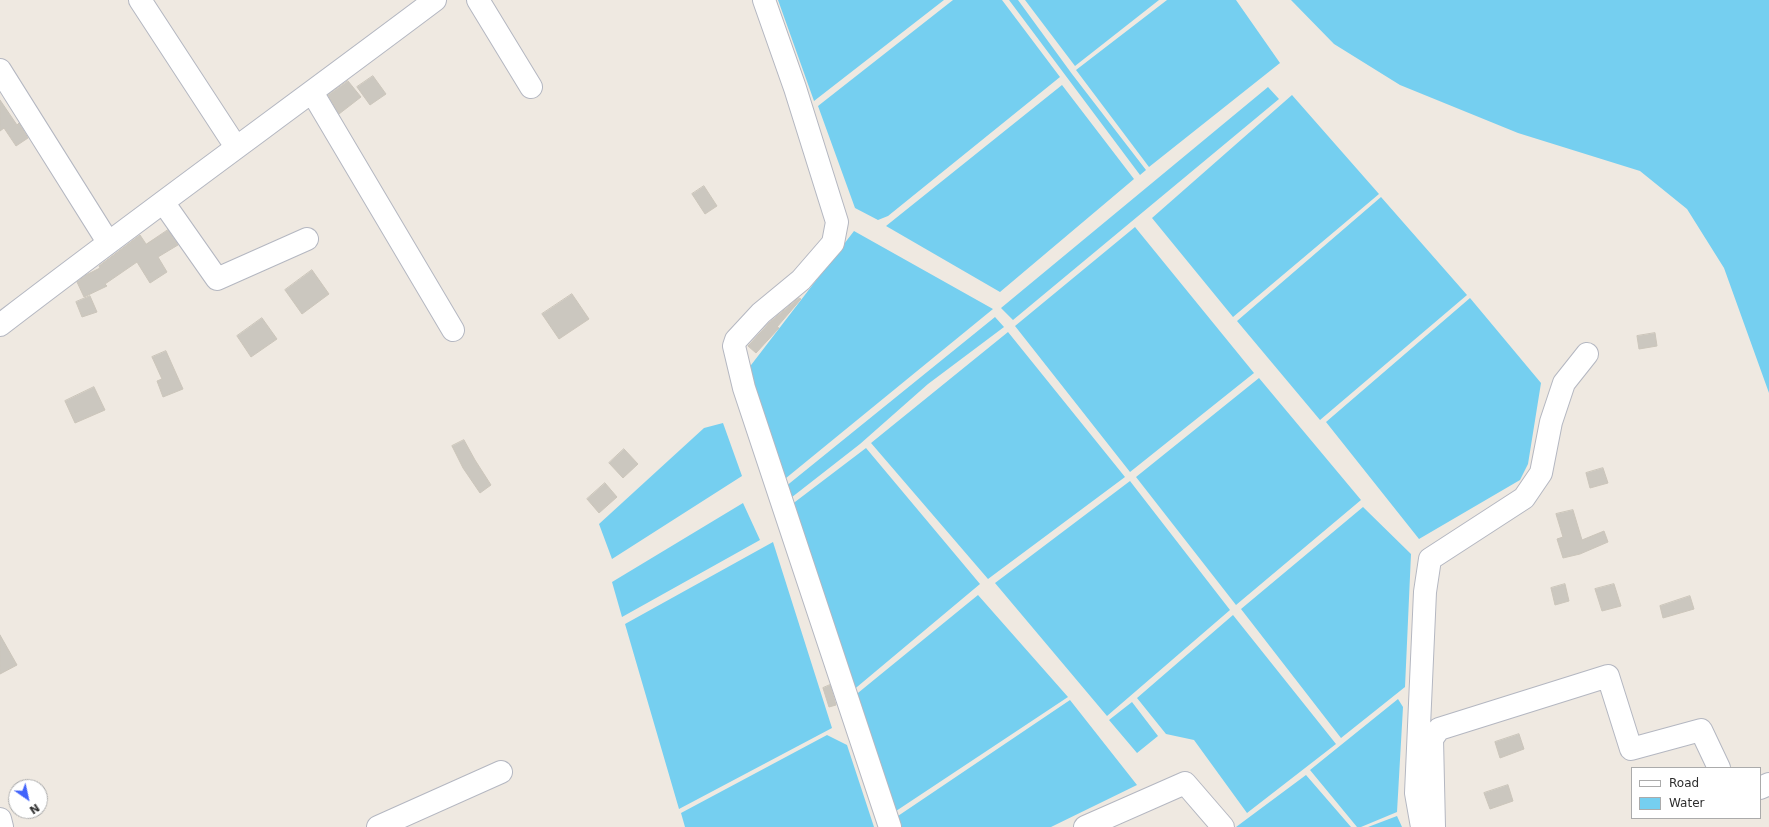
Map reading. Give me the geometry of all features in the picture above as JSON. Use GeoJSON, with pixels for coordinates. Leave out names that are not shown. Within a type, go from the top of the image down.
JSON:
{"type":"FeatureCollection","features":[{"type":"Feature","properties":{"kind":"street"},"geometry":{"type":"LineString","coordinates":[[140,0],[236,147]]}},
{"type":"Feature","properties":{"kind":"street"},"geometry":{"type":"LineString","coordinates":[[0,325],[108,242],[434,0]]}},
{"type":"Feature","properties":{"kind":"street"},"geometry":{"type":"LineString","coordinates":[[478,0],[531,87]]}},
{"type":"Feature","properties":{"kind":"street"},"geometry":{"type":"LineString","coordinates":[[764,0],[795,88],[837,222],[833,243],[801,280],[761,313],[736,340],[734,350],[746,395],[890,827]]}},
{"type":"Feature","properties":{"kind":"street"},"geometry":{"type":"LineString","coordinates":[[0,70],[108,242]]}},
{"type":"Feature","properties":{"kind":"street"},"geometry":{"type":"LineString","coordinates":[[312,92],[453,330]]}},
{"type":"Feature","properties":{"kind":"street"},"geometry":{"type":"LineString","coordinates":[[163,202],[217,279],[307,239]]}},
{"type":"Feature","properties":{"kind":"street"},"geometry":{"type":"LineString","coordinates":[[1422,827],[1416,792],[1425,592],[1430,559],[1524,498],[1541,473],[1551,422],[1564,383],[1587,354]]}},
{"type":"Feature","properties":{"kind":"street"},"geometry":{"type":"LineString","coordinates":[[1434,827],[1432,739],[1439,730],[1608,676],[1631,749],[1701,730],[1719,767]]}},
{"type":"Feature","properties":{"kind":"street"},"geometry":{"type":"LineString","coordinates":[[378,827],[501,772]]}},
{"type":"Feature","properties":{"kind":"street"},"geometry":{"type":"LineString","coordinates":[[1085,827],[1185,783],[1223,827]]}},
{"type":"Feature","properties":{"kind":"street"},"geometry":{"type":"LineString","coordinates":[[0,819],[2,827]]}},
{"type":"Feature","properties":{"kind":"water"},"geometry":{"type":"Polygon","coordinates":[[[778,0],[944,0],[814,101],[778,0]]]}},
{"type":"Feature","properties":{"kind":"water"},"geometry":{"type":"Polygon","coordinates":[[[953,0],[1002,0],[1060,77],[888,216],[878,220],[855,208],[818,106],[953,0]]]}},
{"type":"Feature","properties":{"kind":"water"},"geometry":{"type":"Polygon","coordinates":[[[1009,0],[1018,0],[1072,74],[1146,170],[1140,175],[1009,0]]]}},
{"type":"Feature","properties":{"kind":"water"},"geometry":{"type":"Polygon","coordinates":[[[1025,0],[1159,0],[1075,66],[1025,0]]]}},
{"type":"Feature","properties":{"kind":"water"},"geometry":{"type":"Polygon","coordinates":[[[1167,0],[1236,0],[1280,63],[1149,167],[1076,70],[1167,0]]]}},
{"type":"Feature","properties":{"kind":"water"},"geometry":{"type":"Polygon","coordinates":[[[1291,0],[1769,0],[1769,393],[1724,268],[1687,209],[1640,171],[1518,133],[1400,85],[1334,44],[1291,0]]]}},
{"type":"Feature","properties":{"kind":"water"},"geometry":{"type":"Polygon","coordinates":[[[1062,85],[1134,179],[1000,292],[886,226],[1062,85]]]}},
{"type":"Feature","properties":{"kind":"water"},"geometry":{"type":"Polygon","coordinates":[[[1268,87],[1279,99],[1013,320],[1001,308],[1268,87]]]}},
{"type":"Feature","properties":{"kind":"water"},"geometry":{"type":"Polygon","coordinates":[[[1292,95],[1379,194],[1233,317],[1152,218],[1292,95]]]}},
{"type":"Feature","properties":{"kind":"water"},"geometry":{"type":"Polygon","coordinates":[[[1381,197],[1467,295],[1320,420],[1237,321],[1381,197]]]}},
{"type":"Feature","properties":{"kind":"water"},"geometry":{"type":"Polygon","coordinates":[[[1135,227],[1254,373],[1130,472],[1015,326],[1135,227]]]}},
{"type":"Feature","properties":{"kind":"water"},"geometry":{"type":"Polygon","coordinates":[[[854,231],[993,309],[780,483],[748,369],[854,231]]]}},
{"type":"Feature","properties":{"kind":"water"},"geometry":{"type":"Polygon","coordinates":[[[1470,298],[1541,383],[1528,464],[1520,480],[1419,539],[1326,422],[1470,298]]]}},
{"type":"Feature","properties":{"kind":"water"},"geometry":{"type":"Polygon","coordinates":[[[995,317],[1004,327],[928,384],[860,444],[787,501],[785,487],[995,317]]]}},
{"type":"Feature","properties":{"kind":"water"},"geometry":{"type":"Polygon","coordinates":[[[1008,332],[1125,477],[988,579],[871,443],[1008,332]]]}},
{"type":"Feature","properties":{"kind":"water"},"geometry":{"type":"Polygon","coordinates":[[[1259,378],[1361,500],[1236,605],[1136,477],[1259,378]]]}},
{"type":"Feature","properties":{"kind":"water"},"geometry":{"type":"Polygon","coordinates":[[[723,423],[742,476],[612,559],[599,524],[704,428],[723,423]]]}},
{"type":"Feature","properties":{"kind":"water"},"geometry":{"type":"Polygon","coordinates":[[[866,448],[980,584],[851,692],[791,505],[866,448]]]}},
{"type":"Feature","properties":{"kind":"water"},"geometry":{"type":"Polygon","coordinates":[[[1130,481],[1230,610],[1107,716],[995,583],[1130,481]]]}},
{"type":"Feature","properties":{"kind":"water"},"geometry":{"type":"Polygon","coordinates":[[[743,503],[760,540],[622,617],[612,582],[743,503]]]}},
{"type":"Feature","properties":{"kind":"water"},"geometry":{"type":"Polygon","coordinates":[[[1363,507],[1411,554],[1405,687],[1341,738],[1241,609],[1363,507]]]}},
{"type":"Feature","properties":{"kind":"water"},"geometry":{"type":"Polygon","coordinates":[[[773,542],[832,728],[679,809],[625,624],[773,542]]]}},
{"type":"Feature","properties":{"kind":"water"},"geometry":{"type":"Polygon","coordinates":[[[978,595],[1068,697],[890,815],[853,697],[978,595]]]}},
{"type":"Feature","properties":{"kind":"water"},"geometry":{"type":"Polygon","coordinates":[[[1233,615],[1336,744],[1247,813],[1194,740],[1166,734],[1137,698],[1233,615]]]}},
{"type":"Feature","properties":{"kind":"water"},"geometry":{"type":"Polygon","coordinates":[[[1398,699],[1403,707],[1397,812],[1361,827],[1357,827],[1310,770],[1398,699]]]}},
{"type":"Feature","properties":{"kind":"water"},"geometry":{"type":"Polygon","coordinates":[[[1070,700],[1137,785],[1051,827],[894,827],[892,820],[1070,700]]]}},
{"type":"Feature","properties":{"kind":"water"},"geometry":{"type":"Polygon","coordinates":[[[1132,702],[1158,736],[1137,753],[1109,720],[1132,702]]]}},
{"type":"Feature","properties":{"kind":"water"},"geometry":{"type":"Polygon","coordinates":[[[827,735],[847,745],[874,827],[685,827],[681,813],[827,735]]]}},
{"type":"Feature","properties":{"kind":"water"},"geometry":{"type":"Polygon","coordinates":[[[1306,775],[1351,827],[1236,827],[1306,775]]]}},
{"type":"Feature","properties":{"kind":"water"},"geometry":{"type":"Polygon","coordinates":[[[1397,816],[1402,827],[1368,827],[1397,816]]]}},
{"type":"Feature","properties":{"kind":"building"},"geometry":{"type":"Polygon","coordinates":[[[373,76],[386,94],[370,105],[357,87],[373,76]]]}},
{"type":"Feature","properties":{"kind":"building"},"geometry":{"type":"Polygon","coordinates":[[[348,81],[361,97],[339,114],[328,95],[348,81]]]}},
{"type":"Feature","properties":{"kind":"building"},"geometry":{"type":"Polygon","coordinates":[[[0,100],[17,125],[19,123],[28,138],[16,146],[4,128],[0,131],[0,100]]]}},
{"type":"Feature","properties":{"kind":"building"},"geometry":{"type":"Polygon","coordinates":[[[704,186],[717,206],[705,214],[692,194],[704,186]]]}},
{"type":"Feature","properties":{"kind":"building"},"geometry":{"type":"Polygon","coordinates":[[[168,230],[178,245],[158,257],[167,272],[150,283],[137,262],[105,284],[107,286],[84,297],[77,282],[86,275],[100,268],[99,266],[140,235],[146,244],[168,230]]]}},
{"type":"Feature","properties":{"kind":"building"},"geometry":{"type":"Polygon","coordinates":[[[312,270],[329,294],[302,314],[285,290],[312,270]]]}},
{"type":"Feature","properties":{"kind":"building"},"geometry":{"type":"Polygon","coordinates":[[[572,294],[589,319],[559,339],[542,314],[572,294]]]}},
{"type":"Feature","properties":{"kind":"building"},"geometry":{"type":"Polygon","coordinates":[[[90,296],[97,312],[82,317],[76,302],[90,296]]]}},
{"type":"Feature","properties":{"kind":"building"},"geometry":{"type":"Polygon","coordinates":[[[799,298],[801,299],[777,327],[779,328],[756,353],[748,346],[770,322],[799,298]]]}},
{"type":"Feature","properties":{"kind":"building"},"geometry":{"type":"Polygon","coordinates":[[[262,318],[277,339],[251,357],[237,336],[262,318]]]}},
{"type":"Feature","properties":{"kind":"building"},"geometry":{"type":"Polygon","coordinates":[[[1655,333],[1657,346],[1639,349],[1637,336],[1655,333]]]}},
{"type":"Feature","properties":{"kind":"building"},"geometry":{"type":"Polygon","coordinates":[[[166,351],[183,389],[163,397],[157,381],[162,379],[152,357],[166,351]]]}},
{"type":"Feature","properties":{"kind":"building"},"geometry":{"type":"Polygon","coordinates":[[[94,387],[105,410],[75,423],[65,401],[94,387]]]}},
{"type":"Feature","properties":{"kind":"building"},"geometry":{"type":"Polygon","coordinates":[[[464,440],[491,485],[480,493],[463,468],[452,446],[464,440]]]}},
{"type":"Feature","properties":{"kind":"building"},"geometry":{"type":"Polygon","coordinates":[[[624,449],[638,464],[623,478],[609,463],[624,449]]]}},
{"type":"Feature","properties":{"kind":"building"},"geometry":{"type":"Polygon","coordinates":[[[1603,468],[1608,483],[1590,488],[1586,473],[1603,468]]]}},
{"type":"Feature","properties":{"kind":"building"},"geometry":{"type":"Polygon","coordinates":[[[605,483],[617,497],[599,513],[587,499],[605,483]]]}},
{"type":"Feature","properties":{"kind":"building"},"geometry":{"type":"Polygon","coordinates":[[[1573,510],[1582,540],[1604,531],[1608,542],[1580,554],[1563,558],[1557,539],[1563,537],[1556,514],[1573,510]]]}},
{"type":"Feature","properties":{"kind":"building"},"geometry":{"type":"Polygon","coordinates":[[[1565,584],[1569,601],[1555,605],[1551,588],[1565,584]]]}},
{"type":"Feature","properties":{"kind":"building"},"geometry":{"type":"Polygon","coordinates":[[[1614,584],[1621,606],[1602,611],[1595,589],[1614,584]]]}},
{"type":"Feature","properties":{"kind":"building"},"geometry":{"type":"Polygon","coordinates":[[[1690,596],[1694,609],[1663,618],[1660,606],[1690,596]]]}},
{"type":"Feature","properties":{"kind":"building"},"geometry":{"type":"Polygon","coordinates":[[[0,635],[17,665],[0,674],[0,635]]]}},
{"type":"Feature","properties":{"kind":"building"},"geometry":{"type":"Polygon","coordinates":[[[830,685],[836,705],[829,707],[823,688],[830,685]]]}},
{"type":"Feature","properties":{"kind":"building"},"geometry":{"type":"Polygon","coordinates":[[[1519,734],[1524,749],[1500,758],[1495,742],[1519,734]]]}},
{"type":"Feature","properties":{"kind":"building"},"geometry":{"type":"Polygon","coordinates":[[[1508,785],[1513,801],[1490,809],[1484,793],[1508,785]]]}}]}
